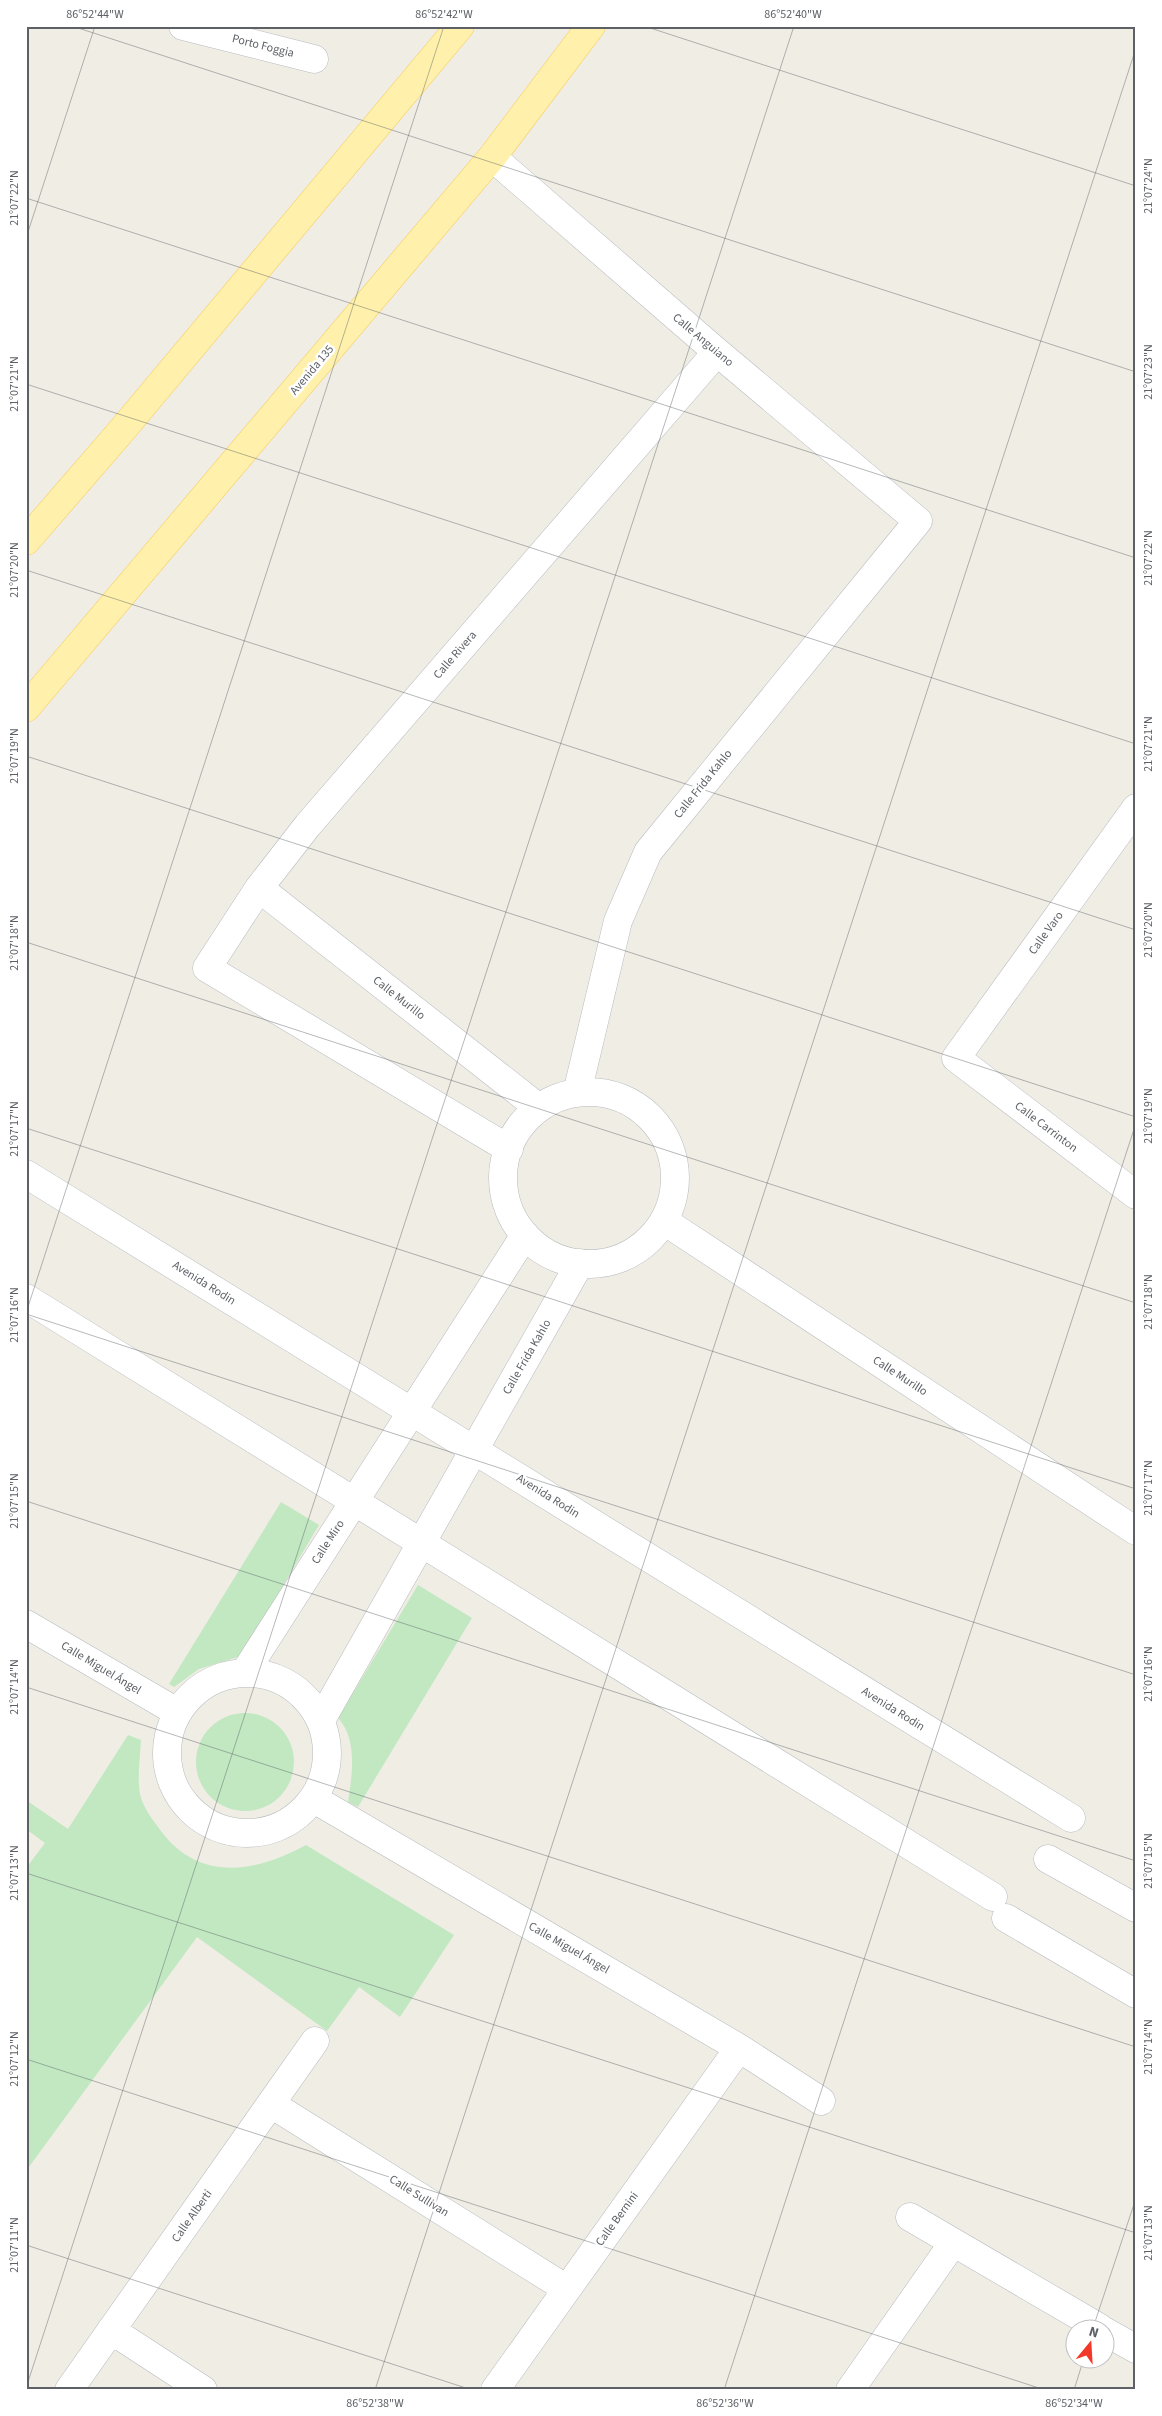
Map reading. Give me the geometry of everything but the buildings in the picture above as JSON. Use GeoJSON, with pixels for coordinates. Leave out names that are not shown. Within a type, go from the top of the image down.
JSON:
{"type":"FeatureCollection","features":[{"type":"Feature","properties":{"kind":"main road"},"geometry":{"type":"LineString","coordinates":[[26,541],[123,429],[460,26]]}},
{"type":"Feature","properties":{"kind":"main road","name":"Avenida 135"},"geometry":{"type":"LineString","coordinates":[[26,708],[492,157],[591,26]]}},
{"type":"Feature","properties":{"kind":"street","name":"Porto Foggia"},"geometry":{"type":"LineString","coordinates":[[184,26],[314,59]]}},
{"type":"Feature","properties":{"kind":"street","name":"Calle Anguiano"},"geometry":{"type":"LineString","coordinates":[[492,157],[717,352],[918,521]]}},
{"type":"Feature","properties":{"kind":"street","name":"Calle Rivera"},"geometry":{"type":"LineString","coordinates":[[509,1149],[207,968],[259,888],[308,825],[717,352]]}},
{"type":"Feature","properties":{"kind":"street","name":"Calle Frida Kahlo"},"geometry":{"type":"LineString","coordinates":[[577,1093],[618,921],[648,852],[918,521]]}},
{"type":"Feature","properties":{"kind":"street","name":"Calle Varo"},"geometry":{"type":"LineString","coordinates":[[956,1058],[1127,838],[1136,808]]}},
{"type":"Feature","properties":{"kind":"street","name":"Calle Murillo"},"geometry":{"type":"LineString","coordinates":[[259,888],[539,1108]]}},
{"type":"Feature","properties":{"kind":"street","name":"Calle Carrinton"},"geometry":{"type":"LineString","coordinates":[[956,1058],[1136,1195]]}},
{"type":"Feature","properties":{"kind":"street"},"geometry":{"type":"LineString","coordinates":[[577,1093],[602,1093],[624,1100],[645,1113],[661,1131],[671,1152],[675,1176],[673,1200],[664,1221],[647,1242],[624,1257],[598,1264],[562,1259],[546,1252],[525,1235],[514,1218],[506,1199],[503,1179],[509,1149],[518,1130],[539,1108],[553,1100],[577,1093]]}},
{"type":"Feature","properties":{"kind":"street","name":"Avenida Rodin"},"geometry":{"type":"LineString","coordinates":[[26,1174],[1071,1818]]}},
{"type":"Feature","properties":{"kind":"street","name":"Calle Murillo"},"geometry":{"type":"LineString","coordinates":[[664,1221],[1134,1527]]}},
{"type":"Feature","properties":{"kind":"street"},"geometry":{"type":"LineString","coordinates":[[412,1412],[525,1235]]}},
{"type":"Feature","properties":{"kind":"street","name":"Calle Frida Kahlo"},"geometry":{"type":"LineString","coordinates":[[474,1450],[580,1263]]}},
{"type":"Feature","properties":{"kind":"street"},"geometry":{"type":"LineString","coordinates":[[26,1298],[1136,1994]]}},
{"type":"Feature","properties":{"kind":"street","name":"Calle Miro"},"geometry":{"type":"LineString","coordinates":[[245,1672],[412,1412]]}},
{"type":"Feature","properties":{"kind":"street"},"geometry":{"type":"LineString","coordinates":[[321,1720],[474,1450]]}},
{"type":"Feature","properties":{"kind":"street","name":"Calle Miguel Ángel"},"geometry":{"type":"LineString","coordinates":[[26,1624],[176,1712]]}},
{"type":"Feature","properties":{"kind":"street"},"geometry":{"type":"LineString","coordinates":[[245,1672],[276,1678],[302,1694],[321,1720],[328,1747],[326,1774],[314,1799],[295,1818],[270,1831],[243,1834],[216,1828],[193,1813],[176,1791],[167,1766],[167,1738],[176,1712],[194,1691],[217,1677],[245,1672]]}},
{"type":"Feature","properties":{"kind":"street","name":"Calle Miguel Ángel"},"geometry":{"type":"LineString","coordinates":[[314,1799],[739,2048],[821,2101]]}},
{"type":"Feature","properties":{"kind":"street"},"geometry":{"type":"LineString","coordinates":[[1048,1859],[1136,1908]]}},
{"type":"Feature","properties":{"kind":"street","name":"Calle Alberti"},"geometry":{"type":"LineString","coordinates":[[69,2390],[315,2041]]}},
{"type":"Feature","properties":{"kind":"street","name":"Calle Bernini"},"geometry":{"type":"LineString","coordinates":[[495,2390],[739,2048]]}},
{"type":"Feature","properties":{"kind":"street","name":"Calle Sullivan"},"geometry":{"type":"LineString","coordinates":[[270,2104],[567,2289]]}},
{"type":"Feature","properties":{"kind":"street"},"geometry":{"type":"LineString","coordinates":[[910,2217],[1083,2318]]}},
{"type":"Feature","properties":{"kind":"street"},"geometry":{"type":"LineString","coordinates":[[850,2390],[954,2243]]}},
{"type":"Feature","properties":{"kind":"street"},"geometry":{"type":"LineString","coordinates":[[111,2330],[202,2390]]}},
{"type":"Feature","properties":{"kind":"street"},"geometry":{"type":"LineString","coordinates":[[1114,2337],[1136,2349]]}},
{"type":"Feature","properties":{"kind":"green space"},"geometry":{"type":"Polygon","coordinates":[[[281,1502],[319,1525],[241,1656],[199,1669],[174,1687],[169,1684],[281,1502]]]}},
{"type":"Feature","properties":{"kind":"green space"},"geometry":{"type":"Polygon","coordinates":[[[418,1585],[472,1618],[358,1807],[348,1802],[352,1770],[351,1747],[349,1736],[338,1718],[418,1585]]]}},
{"type":"Feature","properties":{"kind":"green space"},"geometry":{"type":"Polygon","coordinates":[[[245,1713],[264,1717],[280,1727],[290,1743],[294,1762],[290,1781],[280,1797],[264,1807],[245,1811],[226,1807],[210,1797],[200,1781],[196,1762],[200,1743],[210,1727],[226,1717],[245,1713]]]}},
{"type":"Feature","properties":{"kind":"green space"},"geometry":{"type":"Polygon","coordinates":[[[128,1735],[141,1740],[139,1788],[141,1799],[146,1809],[161,1831],[176,1847],[193,1859],[210,1865],[229,1868],[248,1866],[287,1855],[306,1845],[454,1935],[400,2017],[359,1987],[327,2031],[197,1937],[26,2171],[26,1868],[45,1843],[26,1829],[26,1800],[68,1829],[128,1735]]]}}]}
